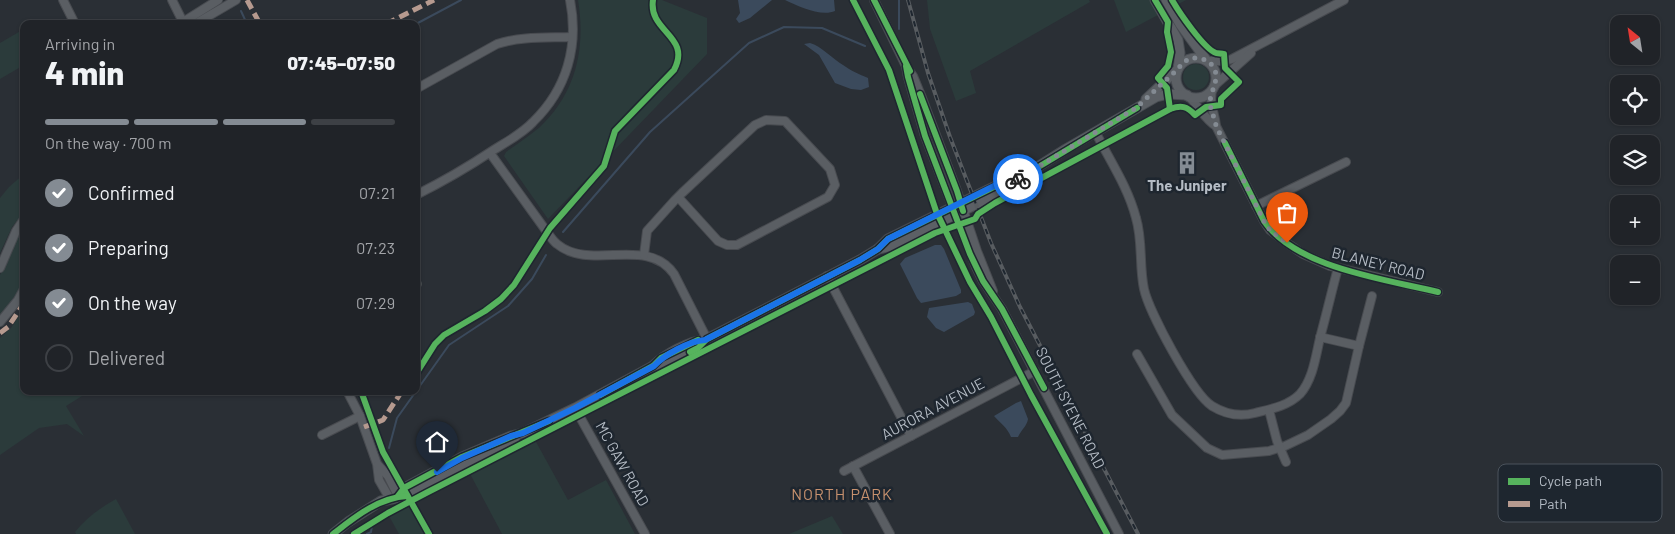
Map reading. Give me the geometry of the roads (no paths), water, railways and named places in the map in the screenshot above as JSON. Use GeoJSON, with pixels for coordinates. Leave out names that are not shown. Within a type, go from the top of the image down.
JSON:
{"type":"FeatureCollection","features":[{"type":"Feature","properties":{"kind":"main road"},"geometry":{"type":"LineString","coordinates":[[1155,0],[1178,40],[1180,53],[1177,78],[1181,90],[1187,95]]}},
{"type":"Feature","properties":{"kind":"main road"},"geometry":{"type":"LineString","coordinates":[[333,534],[381,501],[394,497],[408,496],[513,441],[523,433],[654,366],[661,358],[696,340],[706,339],[828,276],[878,249],[888,239],[958,209],[1006,180],[1014,181],[1156,97],[1168,94],[1201,97],[1213,88],[1216,74],[1214,68],[1180,24],[1166,0]]}},
{"type":"Feature","properties":{"kind":"main road"},"geometry":{"type":"LineString","coordinates":[[1136,108],[1184,62],[1189,59],[1200,58],[1207,60]]}},
{"type":"Feature","properties":{"kind":"street"},"geometry":{"type":"LineString","coordinates":[[63,0],[73,20]]}},
{"type":"Feature","properties":{"kind":"street"},"geometry":{"type":"LineString","coordinates":[[172,0],[181,20]]}},
{"type":"Feature","properties":{"kind":"street"},"geometry":{"type":"LineString","coordinates":[[187,20],[218,0]]}},
{"type":"Feature","properties":{"kind":"street"},"geometry":{"type":"LineString","coordinates":[[202,20],[236,0]]}},
{"type":"Feature","properties":{"kind":"street"},"geometry":{"type":"LineString","coordinates":[[420,193],[490,153],[532,124],[552,101],[563,81],[570,61],[573,17],[570,0]]}},
{"type":"Feature","properties":{"kind":"street","name":"SOUTH SYENE ROAD"},"geometry":{"type":"LineString","coordinates":[[874,0],[906,66],[913,76],[922,98],[958,209],[994,296],[1035,370],[1119,534]]}},
{"type":"Feature","properties":{"kind":"street"},"geometry":{"type":"LineString","coordinates":[[1207,60],[1225,61],[1256,48],[1344,0]]}},
{"type":"Feature","properties":{"kind":"street"},"geometry":{"type":"LineString","coordinates":[[420,88],[507,40],[572,37]]}},
{"type":"Feature","properties":{"kind":"street"},"geometry":{"type":"LineString","coordinates":[[1213,88],[1256,48]]}},
{"type":"Feature","properties":{"kind":"street","name":"BLANEY ROAD"},"geometry":{"type":"LineString","coordinates":[[1213,88],[1211,107],[1216,119],[1216,126],[1270,230],[1310,257],[1338,268],[1438,292]]}},
{"type":"Feature","properties":{"kind":"street","name":"BLANEY ROAD"},"geometry":{"type":"LineString","coordinates":[[1187,95],[1195,102],[1209,122],[1216,126]]}},
{"type":"Feature","properties":{"kind":"street"},"geometry":{"type":"LineString","coordinates":[[644,255],[647,231],[678,197],[755,125],[766,120],[785,121],[830,169],[835,185],[828,197],[737,245],[727,245],[718,241],[678,197]]}},
{"type":"Feature","properties":{"kind":"street"},"geometry":{"type":"LineString","coordinates":[[1096,133],[1123,184],[1135,214],[1146,299],[1195,388],[1211,405],[1240,415],[1269,410],[1292,400],[1300,394],[1306,386],[1314,366],[1338,268]]}},
{"type":"Feature","properties":{"kind":"street"},"geometry":{"type":"LineString","coordinates":[[490,153],[547,232],[556,243],[565,249],[592,256],[644,255],[661,261],[671,271],[706,339]]}},
{"type":"Feature","properties":{"kind":"street"},"geometry":{"type":"LineString","coordinates":[[1256,206],[1346,162]]}},
{"type":"Feature","properties":{"kind":"street"},"geometry":{"type":"LineString","coordinates":[[0,268],[20,225]]}},
{"type":"Feature","properties":{"kind":"street"},"geometry":{"type":"LineString","coordinates":[[828,276],[911,436]]}},
{"type":"Feature","properties":{"kind":"street"},"geometry":{"type":"LineString","coordinates":[[0,322],[20,296]]}},
{"type":"Feature","properties":{"kind":"street"},"geometry":{"type":"LineString","coordinates":[[1137,354],[1172,415],[1207,448],[1222,455],[1269,451],[1296,442],[1308,435],[1340,411],[1346,403],[1372,296]]}},
{"type":"Feature","properties":{"kind":"street"},"geometry":{"type":"LineString","coordinates":[[1320,337],[1359,346]]}},
{"type":"Feature","properties":{"kind":"street","name":"AURORA AVENUE"},"geometry":{"type":"LineString","coordinates":[[844,471],[1035,370]]}},
{"type":"Feature","properties":{"kind":"street"},"geometry":{"type":"LineString","coordinates":[[350,395],[360,416],[377,464],[388,476],[394,497]]}},
{"type":"Feature","properties":{"kind":"street","name":"MC GAW ROAD"},"geometry":{"type":"LineString","coordinates":[[575,408],[645,534]]}},
{"type":"Feature","properties":{"kind":"street"},"geometry":{"type":"LineString","coordinates":[[1269,410],[1279,448],[1286,462]]}},
{"type":"Feature","properties":{"kind":"street"},"geometry":{"type":"LineString","coordinates":[[322,435],[360,416]]}},
{"type":"Feature","properties":{"kind":"street"},"geometry":{"type":"LineString","coordinates":[[853,466],[890,534]]}},
{"type":"Feature","properties":{"kind":"water"},"geometry":{"type":"Polygon","coordinates":[[[738,0],[772,0],[750,18],[739,23],[736,19],[740,13],[738,0]]]}},
{"type":"Feature","properties":{"kind":"water"},"geometry":{"type":"Polygon","coordinates":[[[785,0],[834,0],[835,11],[816,12],[785,0]]]}},
{"type":"Feature","properties":{"kind":"water"},"geometry":{"type":"Polygon","coordinates":[[[810,43],[849,69],[868,78],[869,87],[861,90],[851,89],[835,83],[819,55],[804,44],[810,43]]]}},
{"type":"Feature","properties":{"kind":"water"},"geometry":{"type":"Polygon","coordinates":[[[935,245],[941,245],[944,249],[961,293],[956,296],[921,303],[900,264],[905,258],[935,245]]]}},
{"type":"Feature","properties":{"kind":"water"},"geometry":{"type":"Polygon","coordinates":[[[968,302],[972,304],[975,312],[974,315],[944,332],[936,328],[927,317],[929,308],[968,302]]]}},
{"type":"Feature","properties":{"kind":"water"},"geometry":{"type":"Polygon","coordinates":[[[1021,401],[1028,419],[1018,437],[1011,437],[1006,428],[994,416],[1021,401]]]}},
{"type":"Feature","properties":{"kind":"waterway"},"geometry":{"type":"LineString","coordinates":[[420,22],[461,0]]}},
{"type":"Feature","properties":{"kind":"waterway"},"geometry":{"type":"LineString","coordinates":[[899,0],[899,29]]}},
{"type":"Feature","properties":{"kind":"waterway"},"geometry":{"type":"LineString","coordinates":[[241,11],[245,20]]}},
{"type":"Feature","properties":{"kind":"waterway"},"geometry":{"type":"LineString","coordinates":[[563,232],[650,132],[749,43],[784,27],[822,28],[865,46]]}},
{"type":"Feature","properties":{"kind":"waterway"},"geometry":{"type":"LineString","coordinates":[[420,386],[449,345],[508,306],[532,279],[546,255]]}},
{"type":"Feature","properties":{"kind":"waterway"},"geometry":{"type":"LineString","coordinates":[[389,448],[397,418],[413,395]]}},
{"type":"Feature","properties":{"kind":"waterway"},"geometry":{"type":"LineString","coordinates":[[367,534],[371,532],[372,525]]}},
{"type":"Feature","properties":{"kind":"railway"},"geometry":{"type":"LineString","coordinates":[[908,0],[928,73],[950,137],[991,243],[1020,307],[1138,534]]}},
{"type":"Feature","properties":{"kind":"place","name":"The Juniper"},"geometry":{"type":"Point","coordinates":[1187,163]}},
{"type":"Feature","properties":{"kind":"district","name":"NORTH PARK"},"geometry":{"type":"Point","coordinates":[842,494]}}]}
